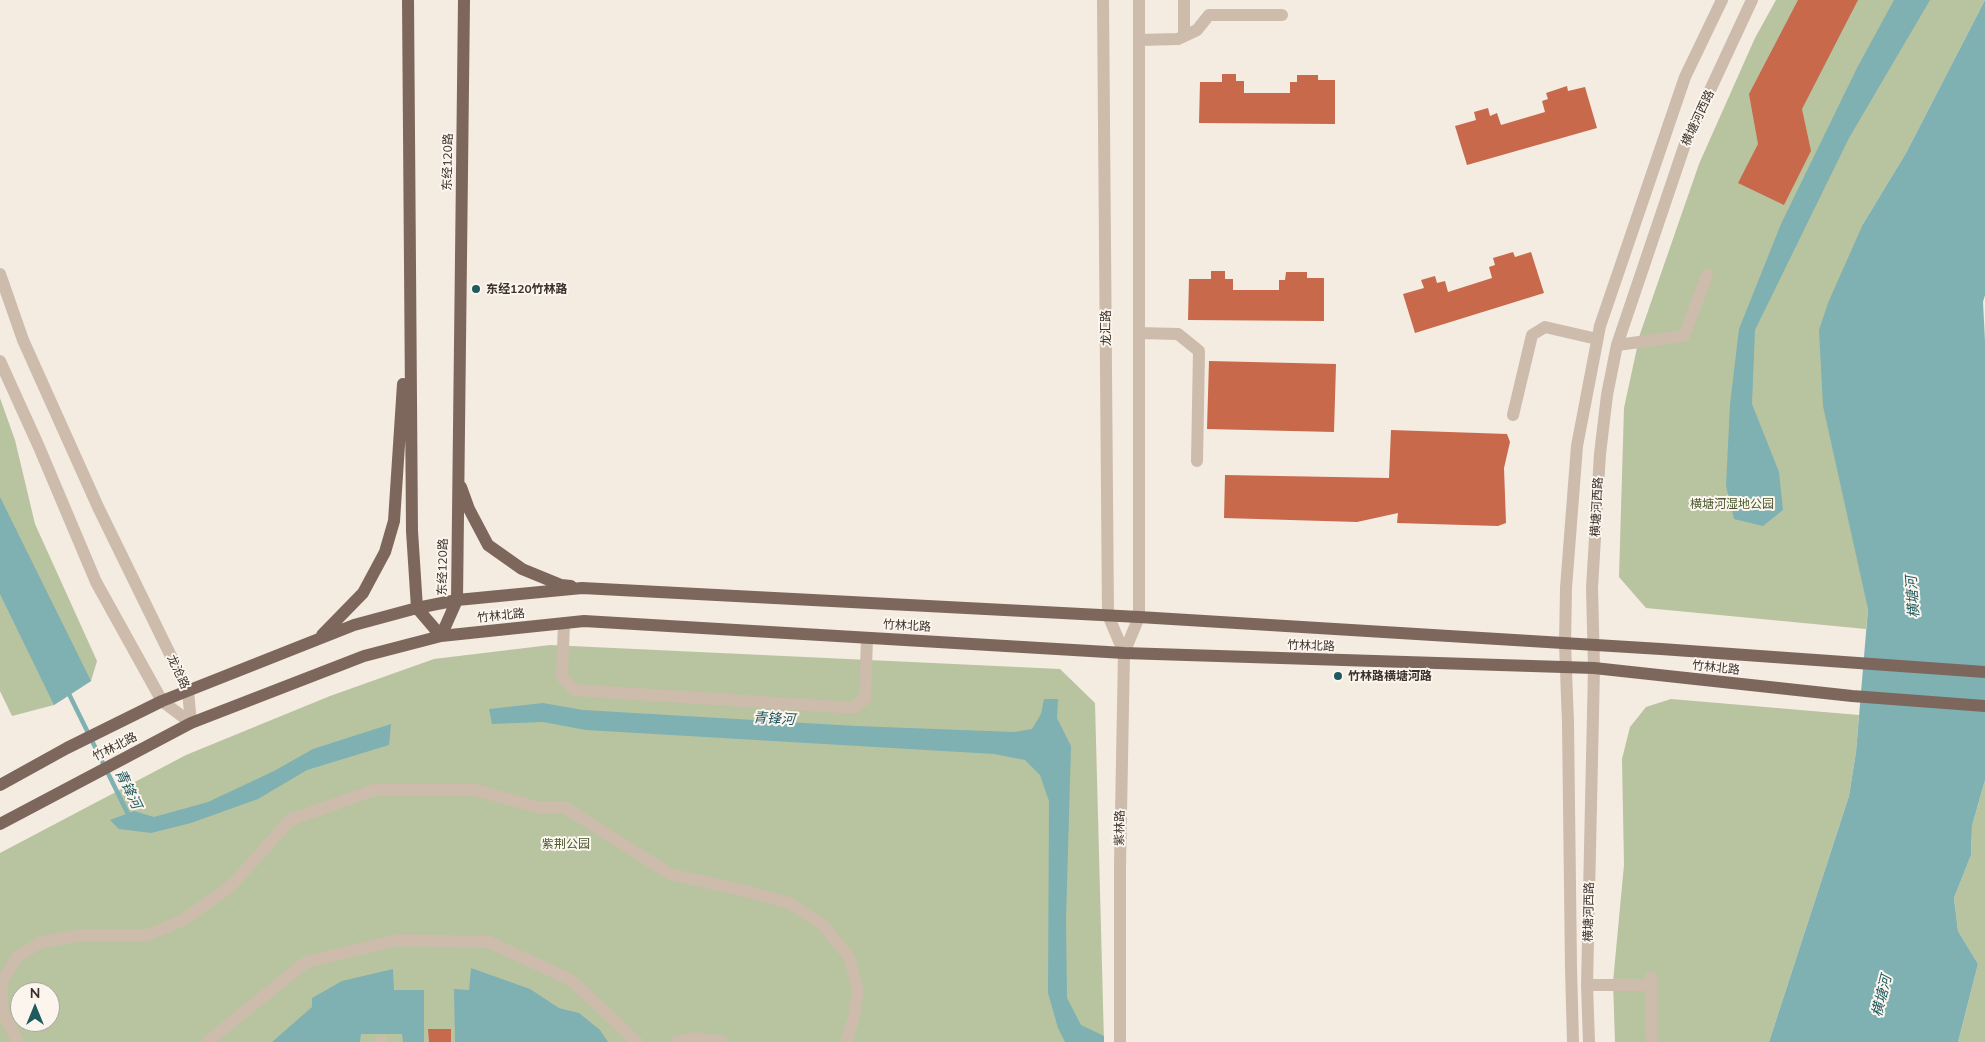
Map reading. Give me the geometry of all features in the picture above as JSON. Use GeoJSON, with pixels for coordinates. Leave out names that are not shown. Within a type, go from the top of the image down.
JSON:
{"type":"FeatureCollection","features":[{"type":"Feature","properties":{"kind":"main road"},"geometry":{"type":"LineString","coordinates":[[408,0],[407,70],[412,531],[417,608],[441,636]]}},
{"type":"Feature","properties":{"kind":"main road","name":"东经120路"},"geometry":{"type":"LineString","coordinates":[[441,636],[457,600],[464,0]]}},
{"type":"Feature","properties":{"kind":"main road"},"geometry":{"type":"LineString","coordinates":[[319,639],[363,593],[385,552],[394,521],[410,292]]}},
{"type":"Feature","properties":{"kind":"main road"},"geometry":{"type":"LineString","coordinates":[[458,476],[469,509],[488,545],[522,569],[561,585],[660,592]]}},
{"type":"Feature","properties":{"kind":"main road","name":"竹林北路"},"geometry":{"type":"LineString","coordinates":[[0,785],[67,748],[162,701],[354,625],[417,608],[457,600],[582,588],[1108,615],[1594,645],[1985,672]]}},
{"type":"Feature","properties":{"kind":"main road","name":"竹林北路"},"geometry":{"type":"LineString","coordinates":[[0,824],[191,723],[364,656],[441,636],[584,621],[1124,653],[1594,668],[1852,696],[1985,706]]}},
{"type":"Feature","properties":{"kind":"street","name":"龙汇路"},"geometry":{"type":"LineString","coordinates":[[1103,0],[1108,615],[1124,653]]}},
{"type":"Feature","properties":{"kind":"street"},"geometry":{"type":"LineString","coordinates":[[1139,0],[1139,617]]}},
{"type":"Feature","properties":{"kind":"street"},"geometry":{"type":"LineString","coordinates":[[1184,0],[1184,36]]}},
{"type":"Feature","properties":{"kind":"street","name":"横塘河西路"},"geometry":{"type":"LineString","coordinates":[[1573,1042],[1565,644],[1566,588],[1577,446],[1600,326],[1685,77],[1722,0]]}},
{"type":"Feature","properties":{"kind":"street","name":"横塘河西路"},"geometry":{"type":"LineString","coordinates":[[1589,1042],[1587,985],[1594,668],[1592,588],[1600,454],[1607,395],[1617,346],[1685,144],[1752,0]]}},
{"type":"Feature","properties":{"kind":"street"},"geometry":{"type":"LineString","coordinates":[[1139,40],[1178,39],[1197,30],[1209,16],[1282,15]]}},
{"type":"Feature","properties":{"kind":"street","name":"龙沧路"},"geometry":{"type":"LineString","coordinates":[[0,274],[23,340],[98,507],[188,691],[191,723]]}},
{"type":"Feature","properties":{"kind":"street"},"geometry":{"type":"LineString","coordinates":[[1617,346],[1684,336],[1708,275]]}},
{"type":"Feature","properties":{"kind":"street"},"geometry":{"type":"LineString","coordinates":[[1513,416],[1532,335],[1545,328],[1597,339]]}},
{"type":"Feature","properties":{"kind":"street"},"geometry":{"type":"LineString","coordinates":[[1139,333],[1178,334],[1199,351],[1197,461]]}},
{"type":"Feature","properties":{"kind":"street","name":"龙沧路"},"geometry":{"type":"LineString","coordinates":[[0,361],[96,582],[162,701],[191,723]]}},
{"type":"Feature","properties":{"kind":"street","name":"紫林路"},"geometry":{"type":"LineString","coordinates":[[1120,1042],[1120,866],[1124,653],[1139,617]]}},
{"type":"Feature","properties":{"kind":"street"},"geometry":{"type":"LineString","coordinates":[[564,623],[562,676],[574,690],[854,708],[865,698],[867,638]]}},
{"type":"Feature","properties":{"kind":"street"},"geometry":{"type":"LineString","coordinates":[[18,1042],[2,1011],[2,982],[17,957],[41,942],[82,935],[148,935],[183,920],[230,887],[290,820],[374,790],[475,790],[540,808],[564,807],[670,874],[742,890],[789,903],[822,924],[849,957],[858,990],[854,1017],[846,1042]]}},
{"type":"Feature","properties":{"kind":"street"},"geometry":{"type":"LineString","coordinates":[[207,1042],[306,962],[398,940],[489,942],[571,980],[637,1042]]}},
{"type":"Feature","properties":{"kind":"street"},"geometry":{"type":"LineString","coordinates":[[1587,985],[1651,981],[1652,1042]]}},
{"type":"Feature","properties":{"kind":"street"},"geometry":{"type":"LineString","coordinates":[[676,1042],[694,1038],[722,1042]]}},
{"type":"Feature","properties":{"kind":"green space","name":"横塘河湿地公园"},"geometry":{"type":"Polygon","coordinates":[[[1776,0],[1985,0],[1906,153],[1863,224],[1868,609],[1866,629],[1646,608],[1619,577],[1624,408],[1640,334],[1699,164],[1755,38],[1776,0]]]}},
{"type":"Feature","properties":{"kind":"green space"},"geometry":{"type":"Polygon","coordinates":[[[0,398],[15,440],[35,524],[97,661],[91,681],[54,705],[12,716],[0,691],[0,398]]]}},
{"type":"Feature","properties":{"kind":"green space","name":"紫荆公园"},"geometry":{"type":"Polygon","coordinates":[[[550,645],[1060,669],[1095,703],[1104,1042],[0,1042],[0,853],[186,755],[330,696],[434,659],[550,645]]]}},
{"type":"Feature","properties":{"kind":"green space"},"geometry":{"type":"Polygon","coordinates":[[[1671,699],[1859,715],[1856,752],[1849,796],[1769,1042],[1615,1042],[1613,982],[1624,865],[1622,759],[1630,727],[1646,707],[1671,699]]]}},
{"type":"Feature","properties":{"kind":"green space"},"geometry":{"type":"Polygon","coordinates":[[[1985,780],[1985,1042],[1958,1042],[1978,964],[1958,931],[1954,898],[1971,855],[1972,826],[1985,780]]]}},
{"type":"Feature","properties":{"kind":"water"},"geometry":{"type":"Polygon","coordinates":[[[1894,0],[1930,0],[1849,138],[1755,330],[1752,404],[1779,472],[1783,510],[1763,526],[1734,519],[1726,486],[1730,404],[1739,329],[1781,224],[1857,68],[1894,0]]]}},
{"type":"Feature","properties":{"kind":"water","name":"横塘河"},"geometry":{"type":"Polygon","coordinates":[[[1985,0],[1985,295],[1983,302],[1985,341],[1985,780],[1972,826],[1971,855],[1954,898],[1958,931],[1978,964],[1958,1042],[1769,1042],[1849,796],[1856,752],[1868,609],[1823,406],[1819,330],[1828,303],[1863,224],[1906,153],[1985,0]]]}},
{"type":"Feature","properties":{"kind":"water"},"geometry":{"type":"Polygon","coordinates":[[[0,497],[91,681],[54,705],[0,594],[0,497]]]}},
{"type":"Feature","properties":{"kind":"water"},"geometry":{"type":"Polygon","coordinates":[[[1044,699],[1058,699],[1057,718],[1071,746],[1066,919],[1067,998],[1081,1025],[1104,1036],[1104,1042],[1065,1042],[1058,1028],[1048,993],[1049,801],[1040,775],[1025,760],[994,754],[586,730],[543,722],[492,724],[489,709],[543,703],[583,710],[856,726],[1014,732],[1032,729],[1041,714],[1044,699]]]}},
{"type":"Feature","properties":{"kind":"water"},"geometry":{"type":"Polygon","coordinates":[[[391,724],[389,745],[307,770],[258,799],[191,823],[151,833],[119,829],[110,820],[134,811],[154,817],[208,802],[274,771],[313,749],[391,724]]]}},
{"type":"Feature","properties":{"kind":"water"},"geometry":{"type":"Polygon","coordinates":[[[471,968],[530,989],[559,1008],[579,1013],[600,1030],[608,1042],[455,1042],[454,989],[469,990],[471,968]]]}},
{"type":"Feature","properties":{"kind":"water"},"geometry":{"type":"Polygon","coordinates":[[[393,969],[394,990],[424,990],[424,1042],[403,1042],[402,1034],[361,1034],[360,1042],[272,1042],[312,1007],[312,998],[342,981],[393,969]]]}},
{"type":"Feature","properties":{"kind":"building"},"geometry":{"type":"Polygon","coordinates":[[[1798,0],[1858,0],[1802,109],[1811,151],[1784,205],[1738,183],[1758,144],[1749,94],[1798,0]]]}},
{"type":"Feature","properties":{"kind":"building"},"geometry":{"type":"Polygon","coordinates":[[[1222,74],[1236,74],[1236,81],[1244,81],[1244,93],[1290,93],[1290,82],[1297,82],[1297,75],[1318,75],[1318,80],[1335,80],[1335,124],[1199,123],[1200,82],[1222,82],[1222,74]]]}},
{"type":"Feature","properties":{"kind":"building"},"geometry":{"type":"Polygon","coordinates":[[[1567,86],[1568,91],[1585,87],[1597,128],[1467,165],[1455,126],[1476,120],[1474,112],[1488,108],[1490,116],[1497,113],[1501,125],[1545,112],[1542,101],[1548,99],[1546,93],[1567,86]]]}},
{"type":"Feature","properties":{"kind":"building"},"geometry":{"type":"Polygon","coordinates":[[[1513,252],[1515,257],[1531,252],[1544,293],[1415,333],[1403,294],[1424,288],[1421,280],[1435,276],[1437,283],[1445,281],[1448,292],[1492,278],[1489,267],[1495,265],[1493,258],[1513,252]]]}},
{"type":"Feature","properties":{"kind":"building"},"geometry":{"type":"Polygon","coordinates":[[[1211,271],[1225,271],[1225,279],[1233,279],[1233,290],[1279,290],[1279,280],[1285,280],[1286,272],[1307,272],[1307,278],[1324,278],[1324,321],[1188,320],[1189,279],[1211,279],[1211,271]]]}},
{"type":"Feature","properties":{"kind":"building"},"geometry":{"type":"Polygon","coordinates":[[[1209,361],[1336,364],[1334,432],[1207,429],[1209,361]]]}},
{"type":"Feature","properties":{"kind":"building"},"geometry":{"type":"Polygon","coordinates":[[[1391,430],[1507,434],[1510,442],[1504,468],[1506,523],[1498,526],[1397,523],[1398,513],[1357,522],[1224,518],[1225,475],[1389,478],[1391,430]]]}},
{"type":"Feature","properties":{"kind":"building"},"geometry":{"type":"Polygon","coordinates":[[[428,1029],[451,1029],[451,1042],[429,1042],[428,1029]]]}},
{"type":"Feature","properties":{"kind":"waterway","name":"青锋河"},"geometry":{"type":"LineString","coordinates":[[67,690],[130,818]]}},
{"type":"Feature","properties":{"kind":"place","name":"东经120竹林路"},"geometry":{"type":"Point","coordinates":[476,289]}},
{"type":"Feature","properties":{"kind":"place","name":"竹林路横塘河路"},"geometry":{"type":"Point","coordinates":[1338,676]}}]}
